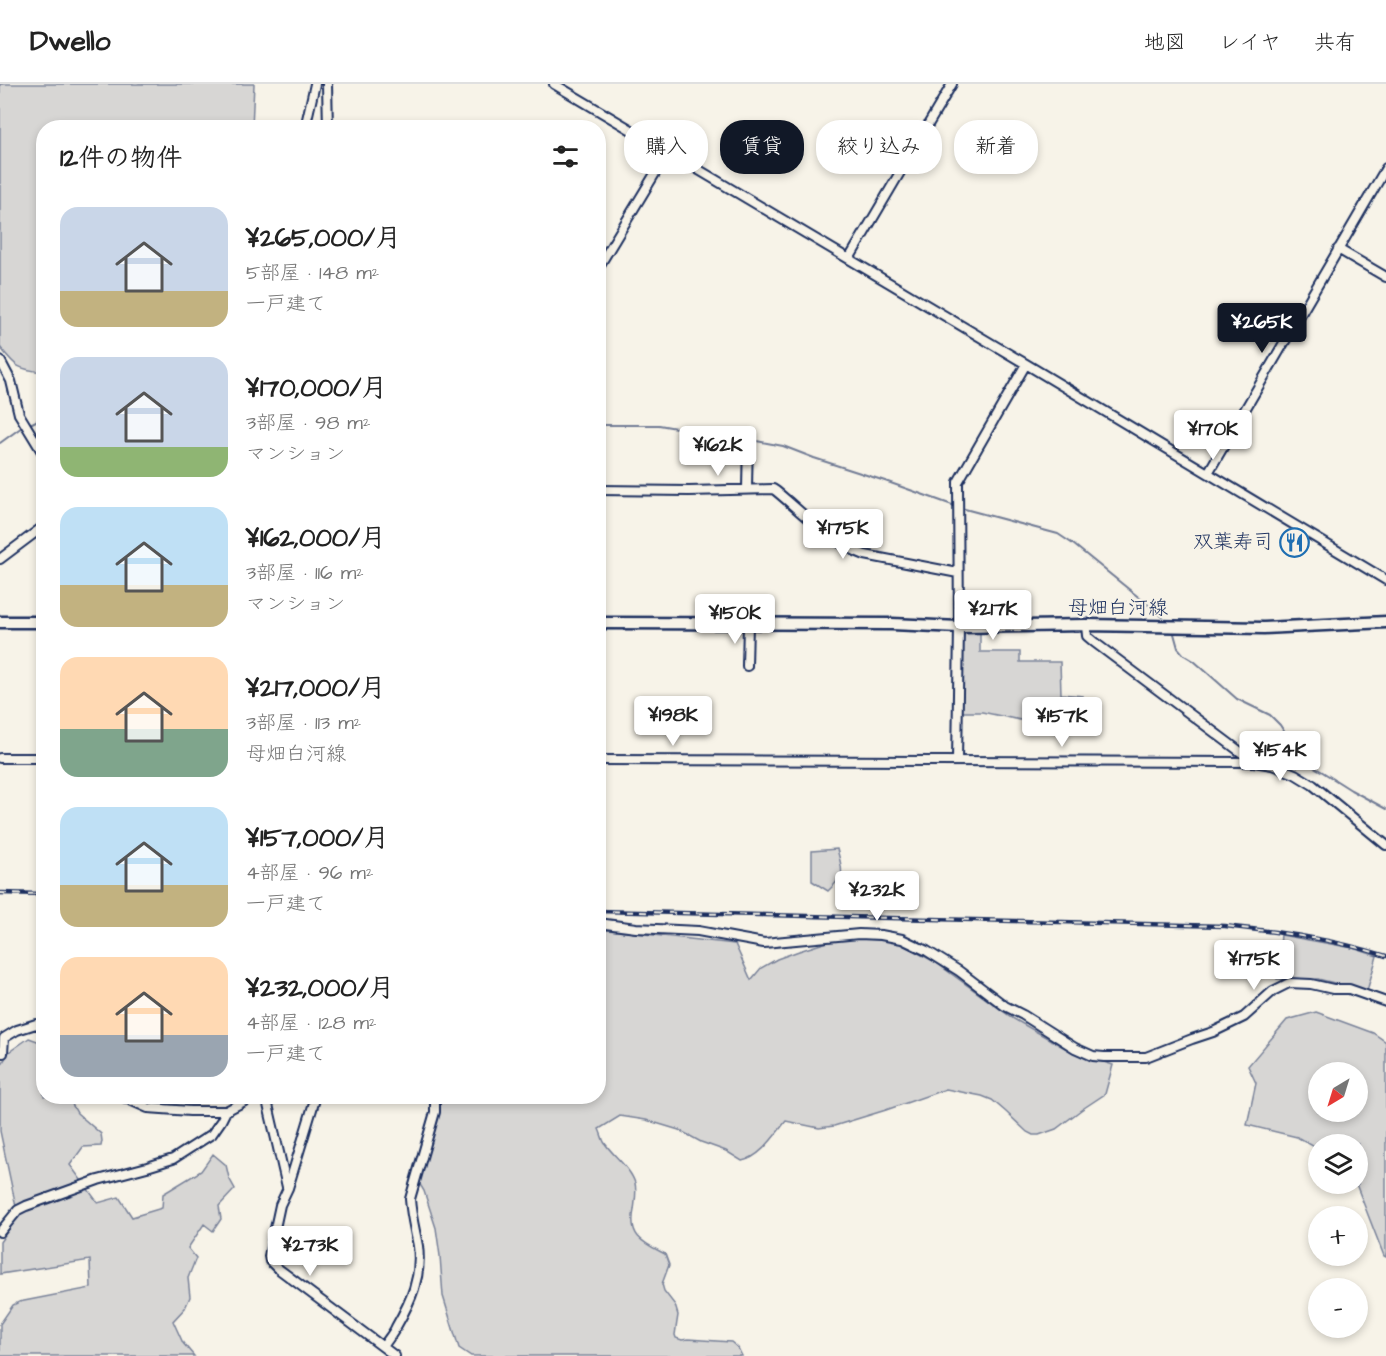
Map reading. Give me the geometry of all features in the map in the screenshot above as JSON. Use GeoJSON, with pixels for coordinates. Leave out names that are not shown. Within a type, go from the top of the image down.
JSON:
{"type":"FeatureCollection","features":[{"type":"Feature","properties":{"kind":"main road"},"geometry":{"type":"LineString","coordinates":[[0,622],[36,622]]}},
{"type":"Feature","properties":{"kind":"main road","name":"母畑白河線"},"geometry":{"type":"LineString","coordinates":[[606,623],[1264,628],[1386,622]]}},
{"type":"Feature","properties":{"kind":"street"},"geometry":{"type":"LineString","coordinates":[[307,120],[315,84]]}},
{"type":"Feature","properties":{"kind":"street"},"geometry":{"type":"LineString","coordinates":[[327,84],[328,120]]}},
{"type":"Feature","properties":{"kind":"street"},"geometry":{"type":"LineString","coordinates":[[554,84],[624,126]]}},
{"type":"Feature","properties":{"kind":"street"},"geometry":{"type":"LineString","coordinates":[[849,259],[952,84]]}},
{"type":"Feature","properties":{"kind":"street"},"geometry":{"type":"LineString","coordinates":[[1208,473],[1386,168]]}},
{"type":"Feature","properties":{"kind":"street"},"geometry":{"type":"LineString","coordinates":[[606,255],[655,174]]}},
{"type":"Feature","properties":{"kind":"street"},"geometry":{"type":"LineString","coordinates":[[705,174],[1386,580]]}},
{"type":"Feature","properties":{"kind":"street"},"geometry":{"type":"LineString","coordinates":[[1338,249],[1386,277]]}},
{"type":"Feature","properties":{"kind":"street"},"geometry":{"type":"LineString","coordinates":[[0,360],[12,381],[19,414],[36,442]]}},
{"type":"Feature","properties":{"kind":"street"},"geometry":{"type":"LineString","coordinates":[[957,761],[958,483],[1026,364]]}},
{"type":"Feature","properties":{"kind":"street"},"geometry":{"type":"LineString","coordinates":[[747,489],[748,437]]}},
{"type":"Feature","properties":{"kind":"street"},"geometry":{"type":"LineString","coordinates":[[606,490],[773,489],[840,544],[854,551],[958,573]]}},
{"type":"Feature","properties":{"kind":"street"},"geometry":{"type":"LineString","coordinates":[[0,559],[36,532]]}},
{"type":"Feature","properties":{"kind":"street"},"geometry":{"type":"LineString","coordinates":[[747,666],[748,624]]}},
{"type":"Feature","properties":{"kind":"street"},"geometry":{"type":"LineString","coordinates":[[1086,625],[1087,636],[1094,642],[1254,762]]}},
{"type":"Feature","properties":{"kind":"street"},"geometry":{"type":"LineString","coordinates":[[0,758],[36,758]]}},
{"type":"Feature","properties":{"kind":"street"},"geometry":{"type":"LineString","coordinates":[[606,760],[1254,762],[1272,765],[1295,774],[1313,785],[1386,846]]}},
{"type":"Feature","properties":{"kind":"street"},"geometry":{"type":"LineString","coordinates":[[606,924],[699,931],[764,943],[859,934],[902,939],[927,951],[958,971],[1005,1006],[1075,1048],[1093,1056],[1146,1057],[1214,1032],[1244,1017],[1273,991],[1289,983],[1348,989],[1386,1002]]}},
{"type":"Feature","properties":{"kind":"street"},"geometry":{"type":"LineString","coordinates":[[3,1053],[4,1038],[17,1030],[36,1024]]}},
{"type":"Feature","properties":{"kind":"street"},"geometry":{"type":"LineString","coordinates":[[139,1104],[148,1108],[190,1111],[226,1111],[239,1104]]}},
{"type":"Feature","properties":{"kind":"street"},"geometry":{"type":"LineString","coordinates":[[268,1104],[288,1188]]}},
{"type":"Feature","properties":{"kind":"street"},"geometry":{"type":"LineString","coordinates":[[314,1104],[288,1188],[280,1205],[269,1256],[270,1262],[394,1356]]}},
{"type":"Feature","properties":{"kind":"street"},"geometry":{"type":"LineString","coordinates":[[383,1347],[396,1329],[414,1291],[418,1276],[418,1247],[410,1199],[435,1112],[435,1104]]}},
{"type":"Feature","properties":{"kind":"street"},"geometry":{"type":"LineString","coordinates":[[0,1232],[18,1210],[26,1206],[98,1180],[173,1158],[212,1134],[226,1111]]}},
{"type":"Feature","properties":{"kind":"shaded area"},"geometry":{"type":"Polygon","coordinates":[[[0,84],[254,84],[252,120],[36,120],[36,371],[18,366],[0,347],[0,84]]]}},
{"type":"Feature","properties":{"kind":"shaded area"},"geometry":{"type":"Polygon","coordinates":[[[960,632],[980,632],[980,652],[1020,652],[1020,662],[1060,662],[1061,694],[1083,696],[1083,733],[982,712],[959,712],[960,632]]]}},
{"type":"Feature","properties":{"kind":"shaded area"},"geometry":{"type":"Polygon","coordinates":[[[837,849],[842,872],[828,891],[812,881],[812,851],[837,849]]]}},
{"type":"Feature","properties":{"kind":"shaded area"},"geometry":{"type":"Polygon","coordinates":[[[606,930],[735,944],[751,980],[761,968],[777,959],[840,938],[894,940],[935,962],[1014,1019],[1072,1052],[1113,1065],[1105,1094],[1056,1129],[1039,1135],[1027,1132],[992,1100],[946,1089],[834,1126],[819,1128],[786,1121],[761,1151],[742,1161],[726,1151],[701,1142],[679,1130],[646,1120],[620,1116],[599,1129],[607,1147],[633,1177],[636,1196],[633,1227],[636,1233],[644,1242],[665,1254],[669,1265],[662,1284],[664,1291],[675,1305],[678,1315],[676,1338],[731,1342],[742,1356],[471,1356],[459,1348],[443,1296],[436,1228],[424,1191],[413,1173],[433,1104],[606,1104],[606,930]]]}},
{"type":"Feature","properties":{"kind":"shaded area"},"geometry":{"type":"Polygon","coordinates":[[[1281,935],[1353,948],[1377,956],[1367,991],[1318,979],[1277,979],[1281,935]]]}},
{"type":"Feature","properties":{"kind":"shaded area"},"geometry":{"type":"Polygon","coordinates":[[[1316,1012],[1373,1033],[1386,1042],[1386,1257],[1368,1215],[1368,1206],[1365,1206],[1360,1194],[1368,1194],[1368,1134],[1308,1134],[1308,1143],[1297,1137],[1247,1125],[1256,1083],[1248,1066],[1287,1020],[1316,1012]]]}},
{"type":"Feature","properties":{"kind":"shaded area"},"geometry":{"type":"Polygon","coordinates":[[[29,1038],[36,1040],[36,1104],[72,1104],[77,1113],[101,1134],[101,1146],[83,1147],[70,1165],[98,1203],[119,1197],[132,1217],[162,1208],[163,1194],[201,1171],[213,1154],[226,1165],[235,1189],[219,1206],[221,1219],[213,1231],[204,1224],[188,1248],[196,1258],[188,1278],[190,1297],[185,1308],[173,1321],[183,1343],[194,1356],[0,1356],[0,1324],[13,1305],[91,1288],[90,1260],[0,1274],[0,1242],[18,1216],[0,1131],[0,1067],[9,1052],[29,1038]]]}},
{"type":"Feature","properties":{"kind":"waterway"},"geometry":{"type":"LineString","coordinates":[[30,424],[36,421]]}},
{"type":"Feature","properties":{"kind":"waterway"},"geometry":{"type":"LineString","coordinates":[[606,425],[659,425],[745,440]]}},
{"type":"Feature","properties":{"kind":"waterway"},"geometry":{"type":"LineString","coordinates":[[0,443],[22,427]]}},
{"type":"Feature","properties":{"kind":"waterway"},"geometry":{"type":"LineString","coordinates":[[751,440],[783,446],[955,506]]}},
{"type":"Feature","properties":{"kind":"waterway"},"geometry":{"type":"LineString","coordinates":[[961,508],[1058,534],[1163,617]]}},
{"type":"Feature","properties":{"kind":"waterway"},"geometry":{"type":"LineString","coordinates":[[1173,630],[1178,648],[1184,655],[1237,699],[1270,715],[1280,725],[1303,761],[1386,809]]}},
{"type":"Feature","properties":{"kind":"railway"},"geometry":{"type":"LineString","coordinates":[[0,893],[36,894]]}},
{"type":"Feature","properties":{"kind":"railway"},"geometry":{"type":"LineString","coordinates":[[606,911],[1225,926],[1326,941],[1386,956]]}},
{"type":"Feature","properties":{"kind":"place","name":"双葉寿司"},"geometry":{"type":"Point","coordinates":[1294,542]}}]}
